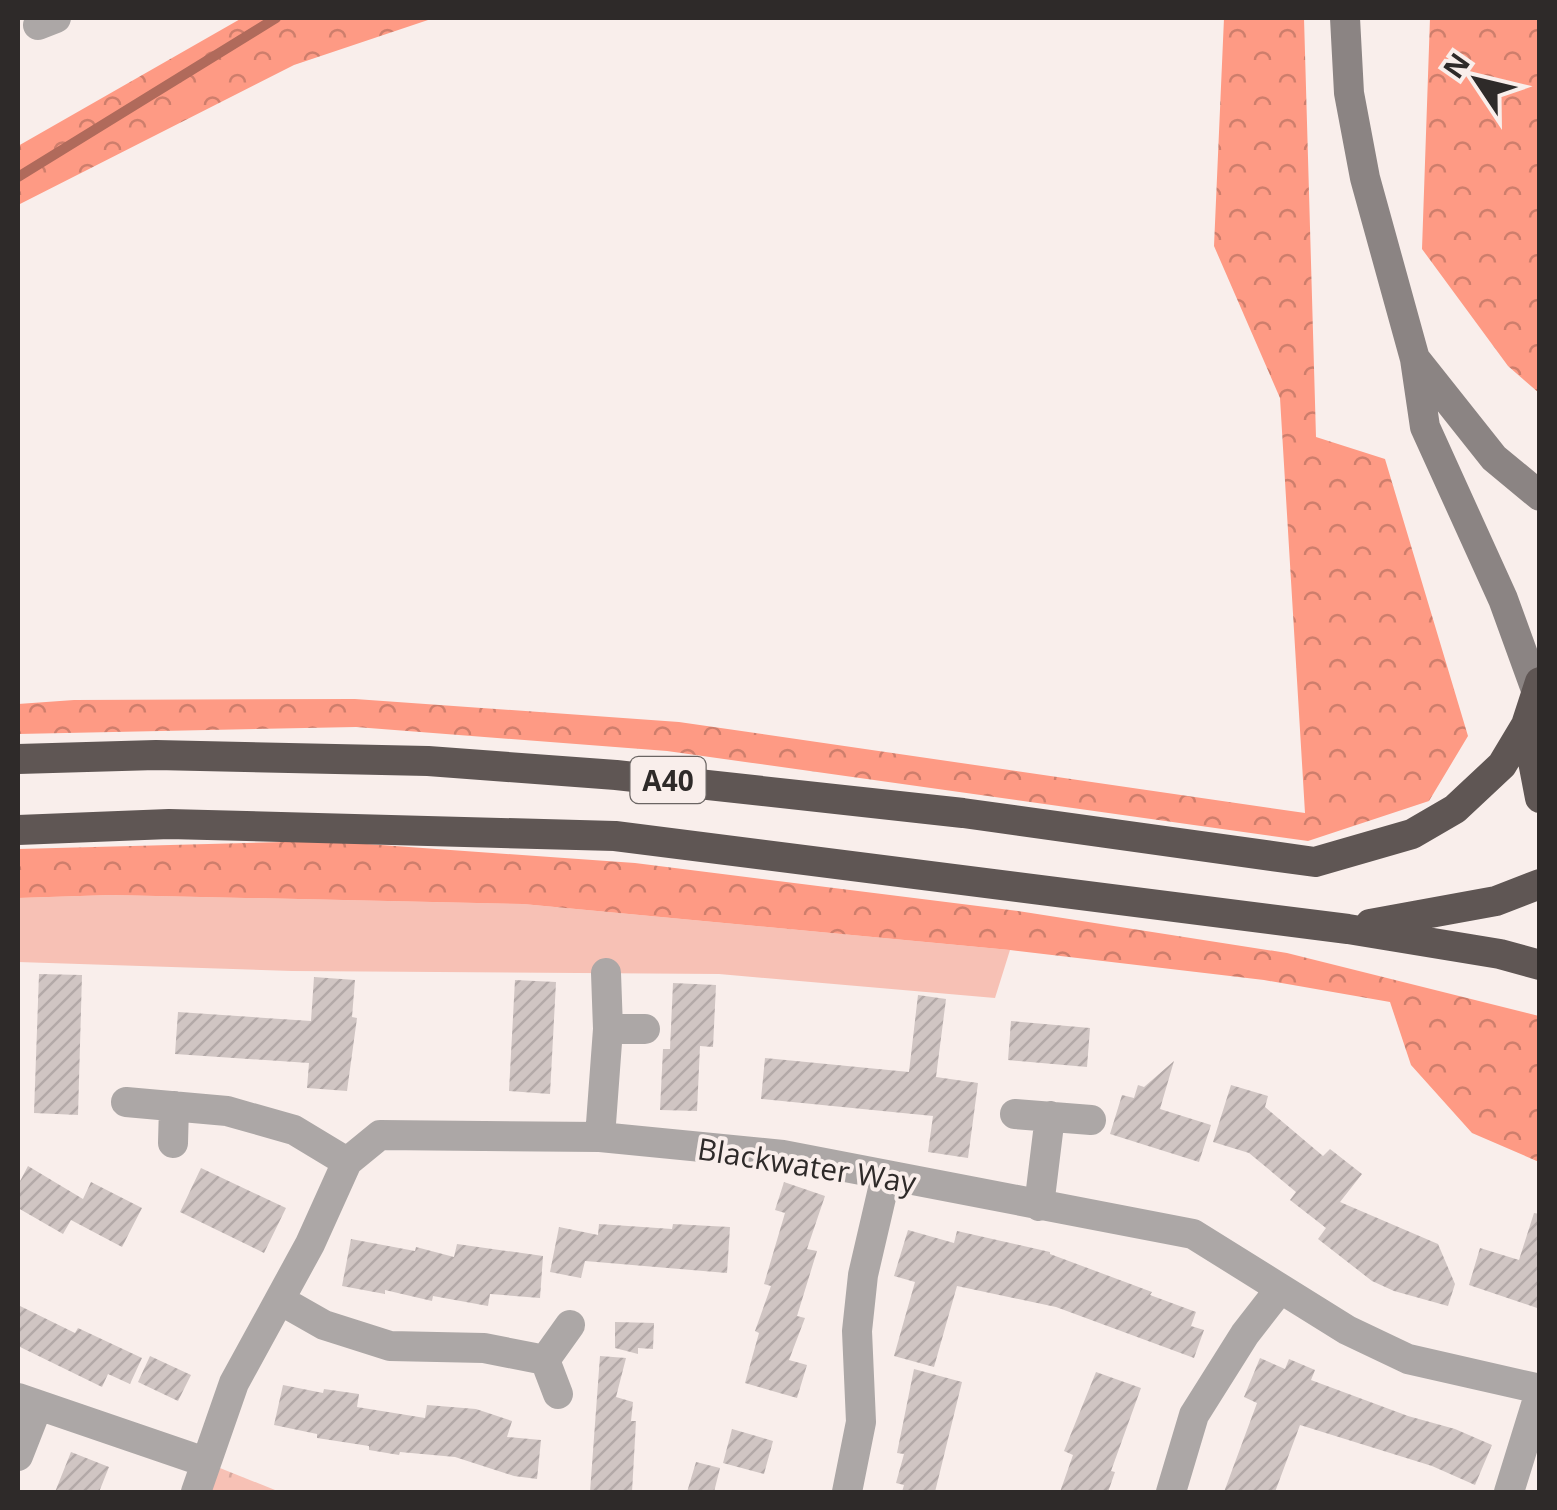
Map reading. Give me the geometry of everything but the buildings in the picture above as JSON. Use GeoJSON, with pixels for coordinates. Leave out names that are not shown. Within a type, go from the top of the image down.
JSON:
{"type":"FeatureCollection","features":[{"type":"Feature","properties":{"kind":"highway","name":"A40"},"geometry":{"type":"LineString","coordinates":[[18,759],[156,756],[428,761],[616,775],[963,812],[1315,862],[1412,834],[1455,808],[1502,765],[1526,725],[1538,686]]}},
{"type":"Feature","properties":{"kind":"highway","name":"A40"},"geometry":{"type":"LineString","coordinates":[[1526,725],[1540,798]]}},
{"type":"Feature","properties":{"kind":"highway","name":"A40"},"geometry":{"type":"LineString","coordinates":[[18,830],[169,824],[614,836],[1348,928],[1540,964]]}},
{"type":"Feature","properties":{"kind":"highway","name":"A40"},"geometry":{"type":"LineString","coordinates":[[1348,928],[1496,901],[1540,884]]}},
{"type":"Feature","properties":{"kind":"main road"},"geometry":{"type":"LineString","coordinates":[[1345,18],[1349,93],[1365,178],[1415,359],[1426,427],[1538,686]]}},
{"type":"Feature","properties":{"kind":"main road"},"geometry":{"type":"LineString","coordinates":[[1415,359],[1494,458],[1540,496]]}},
{"type":"Feature","properties":{"kind":"street"},"geometry":{"type":"LineString","coordinates":[[600,1138],[608,1029],[606,973]]}},
{"type":"Feature","properties":{"kind":"street"},"geometry":{"type":"LineString","coordinates":[[608,1029],[644,1029]]}},
{"type":"Feature","properties":{"kind":"street"},"geometry":{"type":"LineString","coordinates":[[126,1102],[227,1110],[294,1130],[347,1162],[310,1244],[234,1383],[196,1492]]}},
{"type":"Feature","properties":{"kind":"street"},"geometry":{"type":"LineString","coordinates":[[173,1143],[174,1106]]}},
{"type":"Feature","properties":{"kind":"street"},"geometry":{"type":"LineString","coordinates":[[1015,1114],[1090,1120]]}},
{"type":"Feature","properties":{"kind":"street"},"geometry":{"type":"LineString","coordinates":[[1038,1206],[1050,1116]]}},
{"type":"Feature","properties":{"kind":"street","name":"Blackwater Way"},"geometry":{"type":"LineString","coordinates":[[347,1162],[380,1135],[600,1138],[783,1155],[1192,1234],[1347,1330],[1408,1359],[1540,1391]]}},
{"type":"Feature","properties":{"kind":"street"},"geometry":{"type":"LineString","coordinates":[[847,1492],[861,1422],[857,1331],[863,1275],[886,1176]]}},
{"type":"Feature","properties":{"kind":"street"},"geometry":{"type":"LineString","coordinates":[[1171,1492],[1194,1415],[1245,1334],[1280,1289]]}},
{"type":"Feature","properties":{"kind":"street"},"geometry":{"type":"LineString","coordinates":[[280,1300],[324,1325],[390,1346],[484,1348],[546,1360]]}},
{"type":"Feature","properties":{"kind":"street"},"geometry":{"type":"LineString","coordinates":[[546,1360],[570,1326]]}},
{"type":"Feature","properties":{"kind":"street"},"geometry":{"type":"LineString","coordinates":[[546,1360],[558,1394]]}},
{"type":"Feature","properties":{"kind":"street"},"geometry":{"type":"LineString","coordinates":[[1509,1492],[1540,1391]]}},
{"type":"Feature","properties":{"kind":"street"},"geometry":{"type":"LineString","coordinates":[[18,1456],[28,1401],[205,1462]]}},
{"type":"Feature","properties":{"kind":"green space"},"geometry":{"type":"Polygon","coordinates":[[[242,18],[434,18],[294,65],[18,205],[18,146],[242,18]]]}},
{"type":"Feature","properties":{"kind":"green space"},"geometry":{"type":"Polygon","coordinates":[[[1224,18],[1304,18],[1316,437],[1385,459],[1468,736],[1429,801],[1308,841],[667,751],[356,727],[18,734],[18,704],[74,700],[355,699],[679,722],[1305,813],[1280,398],[1214,246],[1224,18]]]}},
{"type":"Feature","properties":{"kind":"green space"},"geometry":{"type":"Polygon","coordinates":[[[1430,18],[1539,18],[1539,393],[1508,366],[1422,249],[1430,18]]]}},
{"type":"Feature","properties":{"kind":"green space"},"geometry":{"type":"Polygon","coordinates":[[[325,841],[635,863],[1018,911],[1287,953],[1539,1016],[1539,1162],[1472,1133],[1411,1065],[1390,1002],[1264,980],[1010,950],[523,904],[111,895],[18,898],[18,849],[325,841]]]}},
{"type":"Feature","properties":{"kind":"green space"},"geometry":{"type":"Polygon","coordinates":[[[111,895],[523,904],[1010,950],[995,998],[719,974],[292,971],[18,962],[18,898],[111,895]]]}},
{"type":"Feature","properties":{"kind":"green space"},"geometry":{"type":"Polygon","coordinates":[[[205,1462],[280,1492],[196,1492],[205,1462]]]}},
{"type":"Feature","properties":{"kind":"waterway"},"geometry":{"type":"LineString","coordinates":[[18,177],[276,18]]}}]}
